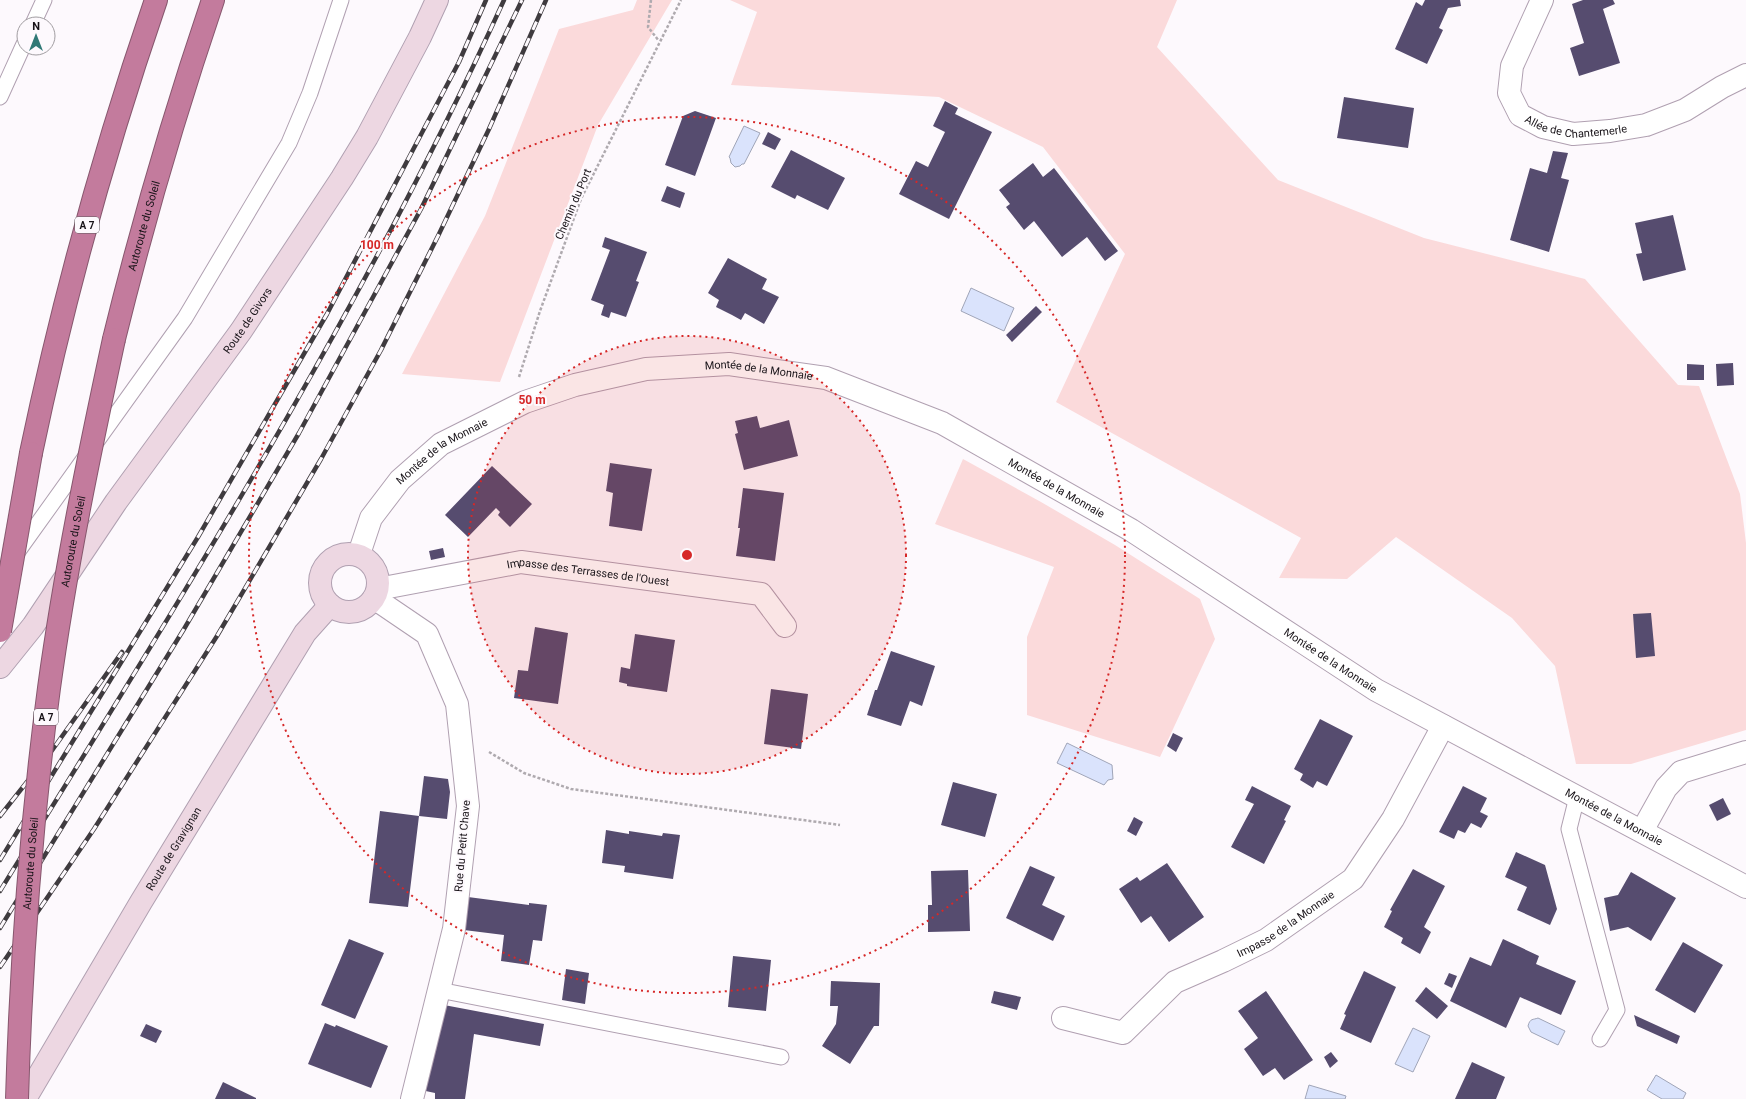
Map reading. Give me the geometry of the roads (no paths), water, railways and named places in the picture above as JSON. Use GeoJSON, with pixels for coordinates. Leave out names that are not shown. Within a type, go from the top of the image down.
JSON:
{"type":"FeatureCollection","features":[{"type":"Feature","properties":{"kind":"highway","name":"A 7"},"geometry":{"type":"LineString","coordinates":[[0,631],[31,454],[48,374],[112,137],[156,0]]}},
{"type":"Feature","properties":{"kind":"highway","name":"Autoroute du Soleil"},"geometry":{"type":"LineString","coordinates":[[17,1099],[24,938],[37,797],[62,602],[82,493],[114,339],[131,270],[161,162],[213,0]]}},
{"type":"Feature","properties":{"kind":"main road","name":"Route de Givors"},"geometry":{"type":"LineString","coordinates":[[0,667],[33,626],[116,502],[241,331],[342,178],[367,137],[420,37],[437,0]]}},
{"type":"Feature","properties":{"kind":"main road"},"geometry":{"type":"LineString","coordinates":[[348,553],[359,554],[371,562],[375,568],[378,578],[376,594],[370,604],[361,610],[347,612],[337,610],[323,598],[319,580],[325,565],[338,555],[348,553]]}},
{"type":"Feature","properties":{"kind":"main road","name":"Route de Gravignan"},"geometry":{"type":"LineString","coordinates":[[25,1099],[137,908],[305,633],[330,605]]}},
{"type":"Feature","properties":{"kind":"main road","name":"Route de Givors"},"geometry":{"type":"LineString","coordinates":[[0,657],[33,626]]}},
{"type":"Feature","properties":{"kind":"street","name":"Allée de Chantemerle"},"geometry":{"type":"LineString","coordinates":[[1542,0],[1512,66],[1509,93],[1520,115],[1543,127],[1573,134],[1610,131],[1646,124],[1685,110],[1722,87],[1746,75]]}},
{"type":"Feature","properties":{"kind":"street","name":"Montée de la Monnaie"},"geometry":{"type":"LineString","coordinates":[[359,554],[371,518],[400,480],[441,444],[525,402],[575,385],[646,369],[729,364],[826,378],[942,423],[1131,530],[1376,690],[1746,887]]}},
{"type":"Feature","properties":{"kind":"street","name":"Impasse des Terrasses de l'Ouest"},"geometry":{"type":"LineString","coordinates":[[376,594],[520,562],[761,594],[784,626]]}},
{"type":"Feature","properties":{"kind":"street","name":"Rue du Petit Chave"},"geometry":{"type":"LineString","coordinates":[[376,594],[427,634],[457,704],[468,806],[454,929],[412,1099]]}},
{"type":"Feature","properties":{"kind":"street","name":"Impasse de la Monnaie"},"geometry":{"type":"LineString","coordinates":[[1063,1018],[1123,1033],[1175,982],[1223,962],[1266,940],[1353,879],[1393,819],[1443,726]]}},
{"type":"Feature","properties":{"kind":"street"},"geometry":{"type":"LineString","coordinates":[[1642,831],[1666,788],[1681,772],[1746,752]]}},
{"type":"Feature","properties":{"kind":"lane"},"geometry":{"type":"LineString","coordinates":[[37,16],[44,0]]}},
{"type":"Feature","properties":{"kind":"lane"},"geometry":{"type":"LineString","coordinates":[[0,576],[185,318],[233,237],[295,130],[319,68],[341,0]]}},
{"type":"Feature","properties":{"kind":"lane"},"geometry":{"type":"LineString","coordinates":[[0,97],[19,56]]}},
{"type":"Feature","properties":{"kind":"lane"},"geometry":{"type":"LineString","coordinates":[[1577,796],[1569,829],[1617,1010],[1600,1039]]}},
{"type":"Feature","properties":{"kind":"lane"},"geometry":{"type":"LineString","coordinates":[[438,990],[781,1057]]}},
{"type":"Feature","properties":{"kind":"water"},"geometry":{"type":"Polygon","coordinates":[[[744,126],[760,133],[744,164],[735,167],[731,163],[729,157],[744,126]]]}},
{"type":"Feature","properties":{"kind":"water"},"geometry":{"type":"Polygon","coordinates":[[[971,288],[1014,308],[1004,331],[961,311],[971,288]]]}},
{"type":"Feature","properties":{"kind":"water"},"geometry":{"type":"Polygon","coordinates":[[[1067,743],[1112,765],[1113,779],[1108,780],[1104,785],[1057,763],[1067,743]]]}},
{"type":"Feature","properties":{"kind":"water"},"geometry":{"type":"Polygon","coordinates":[[[1538,1018],[1565,1031],[1558,1045],[1531,1032],[1528,1026],[1529,1023],[1538,1018]]]}},
{"type":"Feature","properties":{"kind":"water"},"geometry":{"type":"Polygon","coordinates":[[[1413,1028],[1430,1036],[1413,1072],[1395,1064],[1413,1028]]]}},
{"type":"Feature","properties":{"kind":"water"},"geometry":{"type":"Polygon","coordinates":[[[1656,1075],[1686,1093],[1683,1099],[1662,1099],[1647,1090],[1656,1075]]]}},
{"type":"Feature","properties":{"kind":"water"},"geometry":{"type":"Polygon","coordinates":[[[1309,1085],[1346,1096],[1345,1099],[1305,1099],[1309,1085]]]}},
{"type":"Feature","properties":{"kind":"railway"},"geometry":{"type":"LineString","coordinates":[[0,860],[198,537],[327,314],[459,62],[486,0]]}},
{"type":"Feature","properties":{"kind":"railway"},"geometry":{"type":"LineString","coordinates":[[0,891],[201,564],[330,342],[391,230],[449,116],[504,0]]}},
{"type":"Feature","properties":{"kind":"railway"},"geometry":{"type":"LineString","coordinates":[[0,928],[184,629],[299,433],[421,209],[522,0]]}},
{"type":"Feature","properties":{"kind":"railway"},"geometry":{"type":"LineString","coordinates":[[0,967],[94,829],[217,636],[321,459],[381,350],[439,234],[489,129],[546,0]]}},
{"type":"Feature","properties":{"kind":"railway"},"geometry":{"type":"LineString","coordinates":[[0,816],[53,749],[122,652]]}}]}
